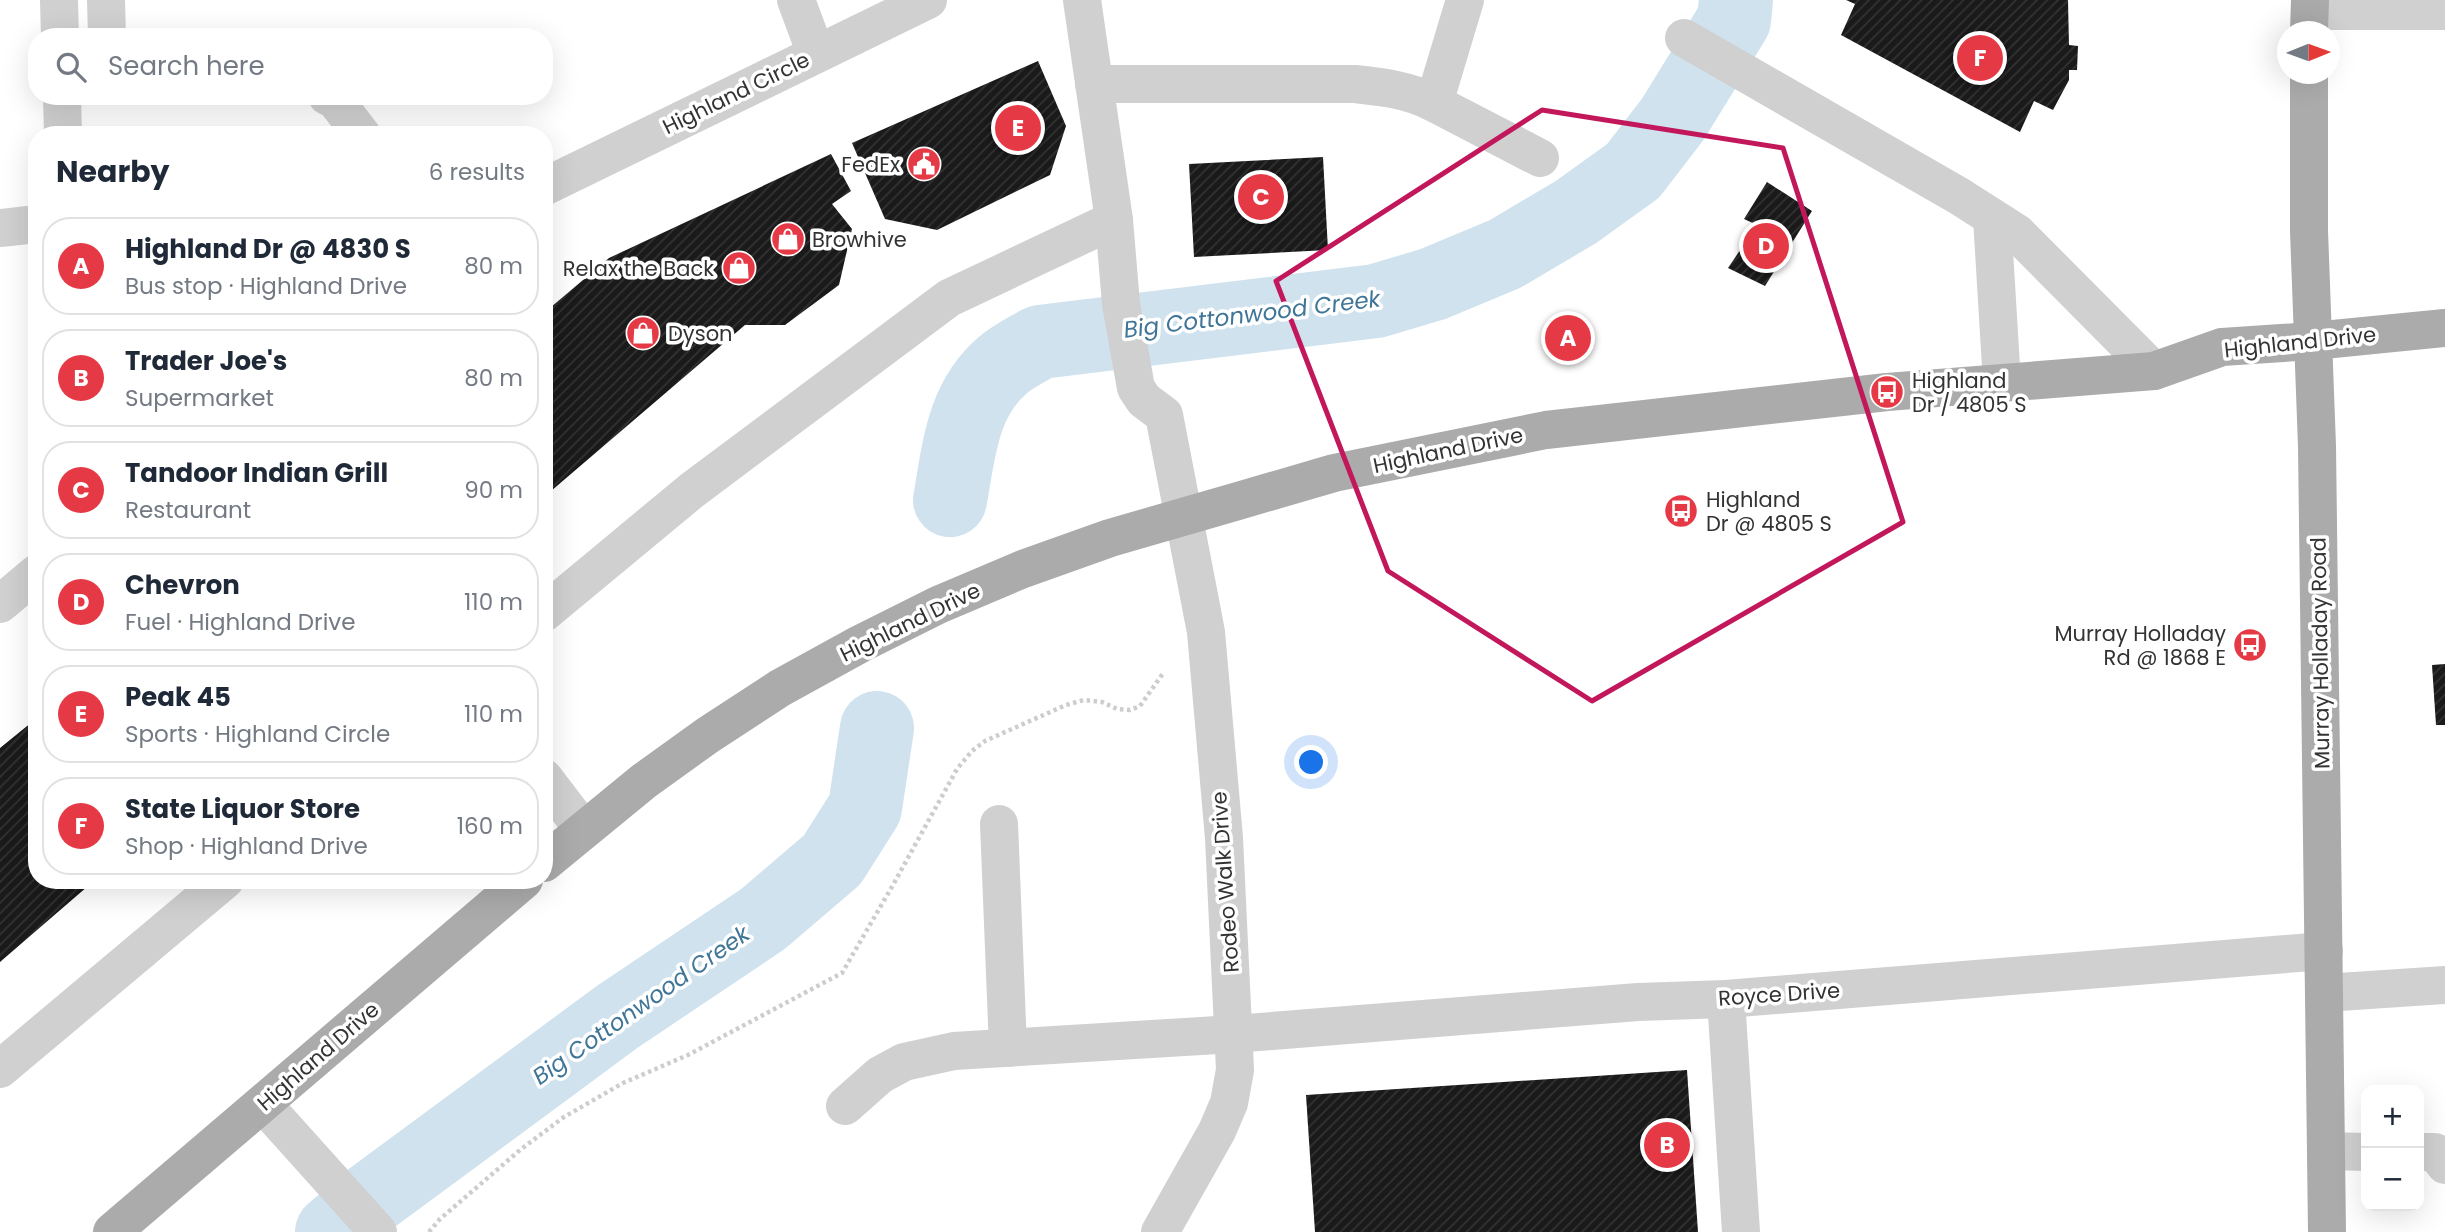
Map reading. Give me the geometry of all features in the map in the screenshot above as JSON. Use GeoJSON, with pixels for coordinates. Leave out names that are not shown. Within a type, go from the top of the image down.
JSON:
{"type":"FeatureCollection","features":[{"type":"Feature","properties":{"kind":"main road","name":"Murray Holladay Road"},"geometry":{"type":"LineString","coordinates":[[2309,84],[2309,231],[2317,446],[2327,1232]]}},
{"type":"Feature","properties":{"kind":"main road","name":"Highland Drive"},"geometry":{"type":"LineString","coordinates":[[553,853],[644,781],[780,688],[939,605],[1023,569],[1110,538],[1334,473],[1546,430],[1887,392],[2154,370],[2222,348],[2445,327]]}},
{"type":"Feature","properties":{"kind":"main road","name":"Highland Drive"},"geometry":{"type":"LineString","coordinates":[[112,1232],[511,889]]}},
{"type":"Feature","properties":{"kind":"street"},"geometry":{"type":"LineString","coordinates":[[59,0],[60,28]]}},
{"type":"Feature","properties":{"kind":"street"},"geometry":{"type":"LineString","coordinates":[[106,0],[107,28]]}},
{"type":"Feature","properties":{"kind":"street"},"geometry":{"type":"LineString","coordinates":[[796,0],[816,54]]}},
{"type":"Feature","properties":{"kind":"street","name":"Highland Circle"},"geometry":{"type":"LineString","coordinates":[[553,183],[928,0]]}},
{"type":"Feature","properties":{"kind":"street"},"geometry":{"type":"LineString","coordinates":[[553,605],[691,491],[949,298],[1114,220],[1082,0]]}},
{"type":"Feature","properties":{"kind":"street"},"geometry":{"type":"LineString","coordinates":[[1434,103],[1465,0]]}},
{"type":"Feature","properties":{"kind":"street"},"geometry":{"type":"LineString","coordinates":[[2310,14],[2445,11]]}},
{"type":"Feature","properties":{"kind":"street"},"geometry":{"type":"LineString","coordinates":[[1684,38],[1959,196],[2017,233],[2154,370]]}},
{"type":"Feature","properties":{"kind":"street"},"geometry":{"type":"LineString","coordinates":[[1094,84],[1355,84],[1395,89],[1419,95],[1540,158]]}},
{"type":"Feature","properties":{"kind":"street"},"geometry":{"type":"LineString","coordinates":[[62,105],[63,126]]}},
{"type":"Feature","properties":{"kind":"street"},"geometry":{"type":"LineString","coordinates":[[339,105],[355,126]]}},
{"type":"Feature","properties":{"kind":"street"},"geometry":{"type":"LineString","coordinates":[[1992,218],[2002,383]]}},
{"type":"Feature","properties":{"kind":"street","name":"Rodeo Walk Drive"},"geometry":{"type":"LineString","coordinates":[[1114,220],[1121,304],[1136,388],[1144,400],[1164,415],[1206,632],[1224,838],[1234,1034],[1234,1070],[1229,1103],[1217,1130],[1160,1232]]}},
{"type":"Feature","properties":{"kind":"street"},"geometry":{"type":"LineString","coordinates":[[0,228],[28,225]]}},
{"type":"Feature","properties":{"kind":"street"},"geometry":{"type":"LineString","coordinates":[[0,604],[28,581]]}},
{"type":"Feature","properties":{"kind":"street"},"geometry":{"type":"LineString","coordinates":[[553,790],[583,829]]}},
{"type":"Feature","properties":{"kind":"street"},"geometry":{"type":"LineString","coordinates":[[999,824],[1008,1048]]}},
{"type":"Feature","properties":{"kind":"street"},"geometry":{"type":"LineString","coordinates":[[0,1069],[214,889]]}},
{"type":"Feature","properties":{"kind":"street","name":"Royce Drive"},"geometry":{"type":"LineString","coordinates":[[845,1106],[880,1075],[904,1062],[954,1051],[1234,1034],[1638,1002],[1726,999],[2324,951]]}},
{"type":"Feature","properties":{"kind":"street"},"geometry":{"type":"LineString","coordinates":[[2324,993],[2445,985]]}},
{"type":"Feature","properties":{"kind":"street"},"geometry":{"type":"LineString","coordinates":[[1726,999],[1741,1232]]}},
{"type":"Feature","properties":{"kind":"street"},"geometry":{"type":"LineString","coordinates":[[263,1104],[378,1232]]}},
{"type":"Feature","properties":{"kind":"street"},"geometry":{"type":"LineString","coordinates":[[2326,1151],[2361,1152]]}},
{"type":"Feature","properties":{"kind":"street"},"geometry":{"type":"LineString","coordinates":[[2424,1152],[2435,1152],[2445,1166]]}},
{"type":"Feature","properties":{"kind":"path"},"geometry":{"type":"LineString","coordinates":[[429,1232],[440,1219],[520,1150],[564,1117],[623,1083],[688,1055],[842,972],[957,769],[972,751],[985,741],[1066,705],[1084,700],[1130,710],[1140,706],[1164,672]]}},
{"type":"Feature","properties":{"kind":"highlighted area"},"geometry":{"type":"Polygon","coordinates":[[[1542,110],[1783,148],[1903,522],[1592,701],[1388,571],[1276,281],[1542,110]]]}},
{"type":"Feature","properties":{"kind":"building"},"geometry":{"type":"Polygon","coordinates":[[[1846,0],[2068,0],[2069,45],[2078,46],[2077,70],[2069,70],[2069,80],[2053,110],[2034,101],[2020,132],[1841,35],[1855,4],[1846,0]]]}},
{"type":"Feature","properties":{"kind":"building"},"geometry":{"type":"Polygon","coordinates":[[[1038,61],[1066,126],[1050,175],[937,230],[885,219],[852,143],[1038,61]]]}},
{"type":"Feature","properties":{"kind":"building"},"geometry":{"type":"Polygon","coordinates":[[[831,154],[851,191],[832,204],[852,229],[839,285],[785,325],[745,325],[553,489],[553,305],[609,258],[831,154]]]}},
{"type":"Feature","properties":{"kind":"building"},"geometry":{"type":"Polygon","coordinates":[[[1323,157],[1328,250],[1194,257],[1189,164],[1323,157]]]}},
{"type":"Feature","properties":{"kind":"building"},"geometry":{"type":"Polygon","coordinates":[[[1767,182],[1812,211],[1765,286],[1728,268],[1757,225],[1744,219],[1767,182]]]}},
{"type":"Feature","properties":{"kind":"building"},"geometry":{"type":"Polygon","coordinates":[[[2445,664],[2445,725],[2436,725],[2432,665],[2445,664]]]}},
{"type":"Feature","properties":{"kind":"building"},"geometry":{"type":"Polygon","coordinates":[[[28,725],[28,889],[85,889],[0,962],[0,748],[28,725]]]}},
{"type":"Feature","properties":{"kind":"building"},"geometry":{"type":"Polygon","coordinates":[[[1687,1070],[1698,1232],[1315,1232],[1306,1095],[1687,1070]]]}},
{"type":"Feature","properties":{"kind":"waterway","name":"Big Cottonwood Creek"},"geometry":{"type":"LineString","coordinates":[[950,500],[964,427],[979,394],[1003,365],[1040,342],[1376,301],[1433,284],[1505,254],[1576,212],[1633,171],[1673,119],[1734,20],[1736,0]]}},
{"type":"Feature","properties":{"kind":"waterway","name":"Big Cottonwood Creek"},"geometry":{"type":"LineString","coordinates":[[332,1232],[373,1197],[617,1017],[763,919],[832,860],[865,808],[877,728]]}},
{"type":"Feature","properties":{"kind":"place","name":"State Liquor Store"},"geometry":{"type":"Point","coordinates":[1980,58]}},
{"type":"Feature","properties":{"kind":"place","name":"Peak 45"},"geometry":{"type":"Point","coordinates":[1018,128]}},
{"type":"Feature","properties":{"kind":"place","name":"FedEx"},"geometry":{"type":"Point","coordinates":[924,164]}},
{"type":"Feature","properties":{"kind":"place","name":"Tandoor Indian Grill"},"geometry":{"type":"Point","coordinates":[1261,197]}},
{"type":"Feature","properties":{"kind":"place","name":"Browhive"},"geometry":{"type":"Point","coordinates":[788,239]}},
{"type":"Feature","properties":{"kind":"place","name":"Chevron"},"geometry":{"type":"Point","coordinates":[1766,246]}},
{"type":"Feature","properties":{"kind":"place","name":"Relax the Back"},"geometry":{"type":"Point","coordinates":[739,268]}},
{"type":"Feature","properties":{"kind":"place","name":"Dyson"},"geometry":{"type":"Point","coordinates":[643,333]}},
{"type":"Feature","properties":{"kind":"place","name":"Highland Dr @ 4830 S"},"geometry":{"type":"Point","coordinates":[1568,338]}},
{"type":"Feature","properties":{"kind":"place","name":"Highland Dr / 4805 S"},"geometry":{"type":"Point","coordinates":[1887,392]}},
{"type":"Feature","properties":{"kind":"place","name":"Highland Dr @ 4805 S"},"geometry":{"type":"Point","coordinates":[1681,511]}},
{"type":"Feature","properties":{"kind":"place","name":"Murray Holladay Rd @ 1868 E"},"geometry":{"type":"Point","coordinates":[2250,645]}},
{"type":"Feature","properties":{"kind":"place","name":"Trader Joe's"},"geometry":{"type":"Point","coordinates":[1667,1145]}}]}
